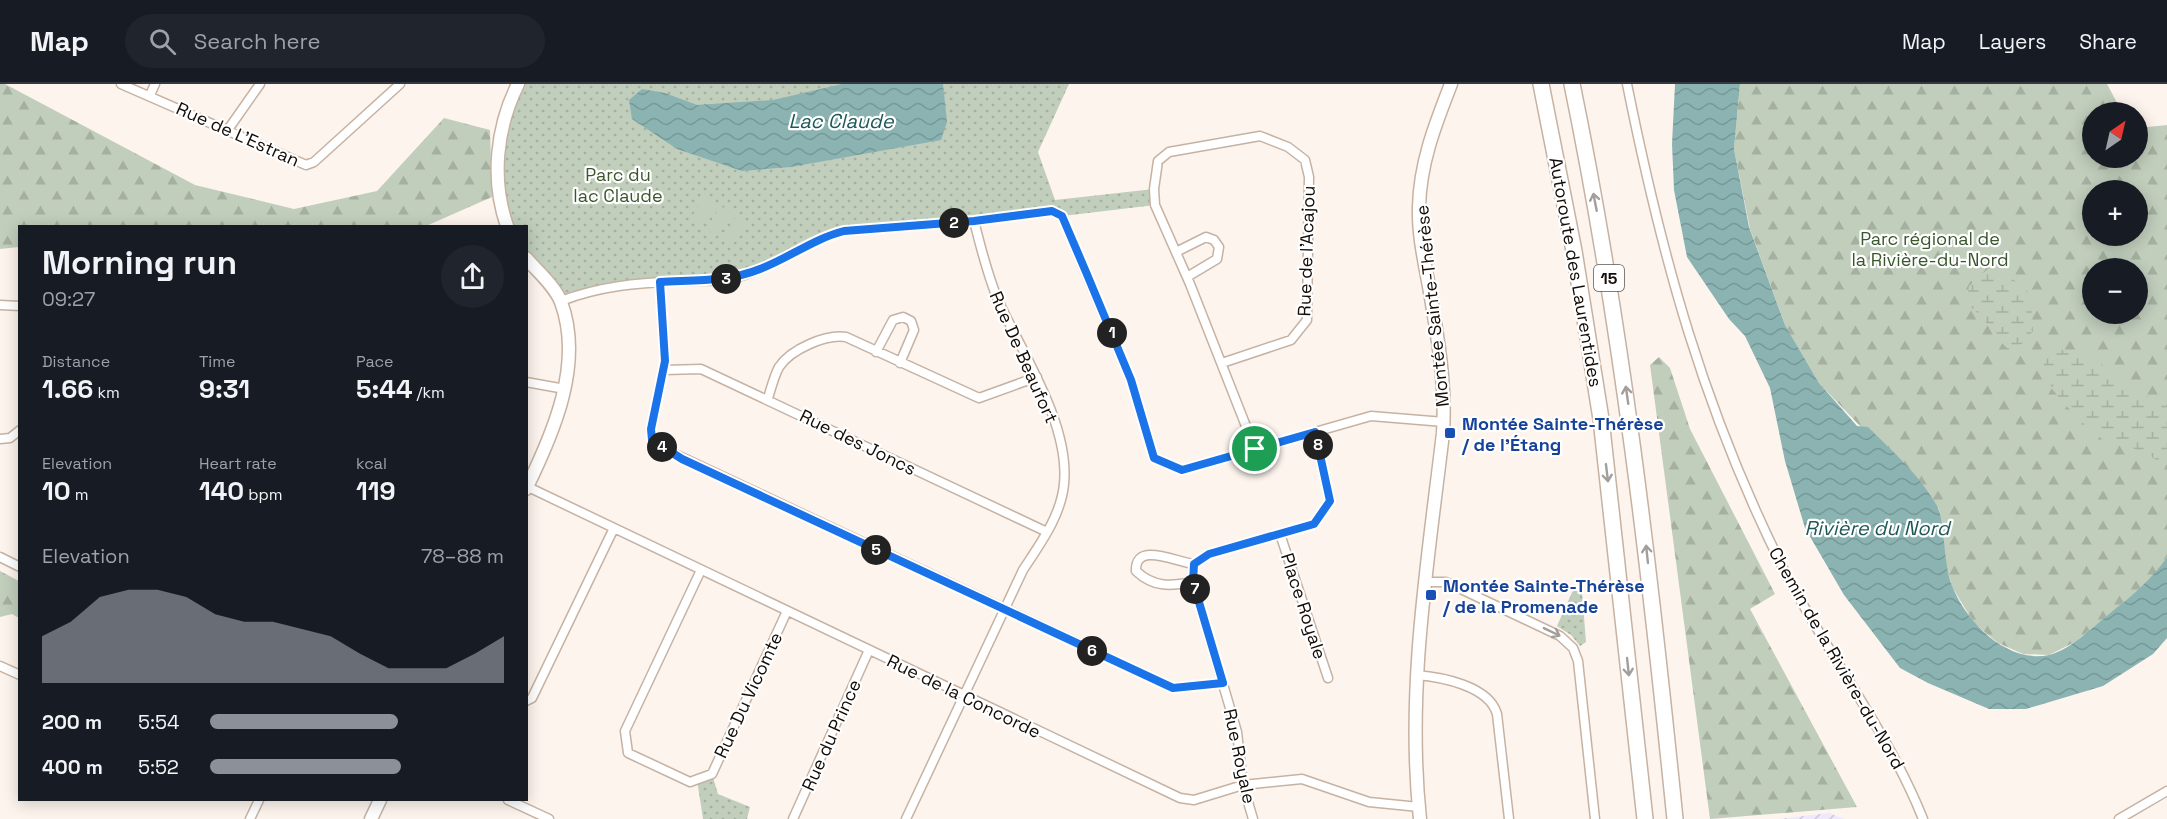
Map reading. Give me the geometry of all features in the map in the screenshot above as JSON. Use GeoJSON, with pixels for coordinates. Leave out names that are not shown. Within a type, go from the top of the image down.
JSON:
{"type":"FeatureCollection","features":[{"type":"Feature","properties":{"kind":"highway","name":"Autoroute des Laurentides"},"geometry":{"type":"LineString","coordinates":[[1541,84],[1574,251],[1599,407],[1645,819]]}},
{"type":"Feature","properties":{"kind":"highway","name":"Autoroute des Laurentides"},"geometry":{"type":"LineString","coordinates":[[1572,84],[1600,227],[1630,419],[1675,819]]}},
{"type":"Feature","properties":{"kind":"street","name":"Rue de L'Estran"},"geometry":{"type":"LineString","coordinates":[[121,84],[309,165],[400,84]]}},
{"type":"Feature","properties":{"kind":"street"},"geometry":{"type":"LineString","coordinates":[[150,95],[155,84]]}},
{"type":"Feature","properties":{"kind":"street"},"geometry":{"type":"LineString","coordinates":[[227,131],[260,84]]}},
{"type":"Feature","properties":{"kind":"street"},"geometry":{"type":"LineString","coordinates":[[507,225],[498,189],[498,150],[506,111],[518,84]]}},
{"type":"Feature","properties":{"kind":"street","name":"Montée Sainte-Thérèse"},"geometry":{"type":"LineString","coordinates":[[1420,813],[1414,756],[1416,675],[1444,422],[1441,358],[1421,243],[1419,206],[1425,156],[1451,84]]}},
{"type":"Feature","properties":{"kind":"street","name":"Chemin de la Rivière-du-Nord"},"geometry":{"type":"LineString","coordinates":[[1627,84],[1675,292],[1695,357],[1729,449],[1786,573],[1899,767],[1923,819]]}},
{"type":"Feature","properties":{"kind":"street","name":"Rue de l'Acajou"},"geometry":{"type":"LineString","coordinates":[[1222,363],[1291,340],[1307,320],[1309,177],[1305,160],[1288,147],[1260,135],[1169,152],[1158,160],[1154,189],[1155,205],[1187,277],[1255,449]]}},
{"type":"Feature","properties":{"kind":"street"},"geometry":{"type":"LineString","coordinates":[[561,301],[597,289],[660,282],[729,279],[761,269],[824,236],[844,231],[974,221],[1052,211],[1062,216],[1131,380],[1154,458],[1182,470],[1371,416],[1444,422]]}},
{"type":"Feature","properties":{"kind":"street","name":"Rue De Beaufort"},"geometry":{"type":"LineString","coordinates":[[906,819],[1003,610],[1023,570],[1047,532],[1061,496],[1065,467],[1054,424],[1037,377],[998,300],[974,221]]}},
{"type":"Feature","properties":{"kind":"street"},"geometry":{"type":"LineString","coordinates":[[1176,252],[1206,237],[1214,240],[1219,247],[1217,259],[1187,277]]}},
{"type":"Feature","properties":{"kind":"street"},"geometry":{"type":"LineString","coordinates":[[528,260],[561,301],[566,334],[565,389],[554,429],[528,486]]}},
{"type":"Feature","properties":{"kind":"street"},"geometry":{"type":"LineString","coordinates":[[660,282],[665,355],[664,370],[651,429],[655,443],[682,459],[1173,688],[1223,683]]}},
{"type":"Feature","properties":{"kind":"street"},"geometry":{"type":"LineString","coordinates":[[0,305],[18,306]]}},
{"type":"Feature","properties":{"kind":"street"},"geometry":{"type":"LineString","coordinates":[[876,352],[893,320],[903,317],[911,321],[914,330],[900,363]]}},
{"type":"Feature","properties":{"kind":"street"},"geometry":{"type":"LineString","coordinates":[[768,399],[779,367],[794,354],[831,336],[846,337],[979,398],[1037,377]]}},
{"type":"Feature","properties":{"kind":"street","name":"Rue des Joncs"},"geometry":{"type":"LineString","coordinates":[[664,370],[701,369],[1047,532]]}},
{"type":"Feature","properties":{"kind":"street"},"geometry":{"type":"LineString","coordinates":[[528,382],[565,389]]}},
{"type":"Feature","properties":{"kind":"street"},"geometry":{"type":"LineString","coordinates":[[0,439],[10,438],[18,432]]}},
{"type":"Feature","properties":{"kind":"street"},"geometry":{"type":"LineString","coordinates":[[1193,582],[1167,587],[1145,579],[1136,572],[1136,563],[1139,557],[1148,554],[1194,564],[1209,554],[1314,524],[1330,501],[1315,432]]}},
{"type":"Feature","properties":{"kind":"street","name":"Rue de la Concorde"},"geometry":{"type":"LineString","coordinates":[[528,488],[1180,798],[1194,800],[1242,785],[1302,779],[1369,802],[1420,813]]}},
{"type":"Feature","properties":{"kind":"street"},"geometry":{"type":"LineString","coordinates":[[528,699],[532,698],[614,528]]}},
{"type":"Feature","properties":{"kind":"street","name":"Place Royale"},"geometry":{"type":"LineString","coordinates":[[1280,534],[1328,678]]}},
{"type":"Feature","properties":{"kind":"street"},"geometry":{"type":"LineString","coordinates":[[0,557],[18,566]]}},
{"type":"Feature","properties":{"kind":"street","name":"Rue Royale"},"geometry":{"type":"LineString","coordinates":[[1194,564],[1193,582],[1237,732],[1242,785],[1253,819]]}},
{"type":"Feature","properties":{"kind":"street","name":"Rue Du Vicomte"},"geometry":{"type":"LineString","coordinates":[[701,570],[625,731],[628,753],[690,782],[712,774],[787,611]]}},
{"type":"Feature","properties":{"kind":"street"},"geometry":{"type":"LineString","coordinates":[[1426,582],[1446,582],[1564,638],[1571,645],[1578,661],[1595,819]]}},
{"type":"Feature","properties":{"kind":"street","name":"Rue du Prince"},"geometry":{"type":"LineString","coordinates":[[793,819],[869,650]]}},
{"type":"Feature","properties":{"kind":"street"},"geometry":{"type":"LineString","coordinates":[[0,666],[18,674]]}},
{"type":"Feature","properties":{"kind":"street"},"geometry":{"type":"LineString","coordinates":[[1416,675],[1444,679],[1467,687],[1493,704],[1497,714],[1509,819]]}},
{"type":"Feature","properties":{"kind":"street"},"geometry":{"type":"LineString","coordinates":[[2119,819],[2167,791]]}},
{"type":"Feature","properties":{"kind":"street"},"geometry":{"type":"LineString","coordinates":[[250,819],[259,801]]}},
{"type":"Feature","properties":{"kind":"street"},"geometry":{"type":"LineString","coordinates":[[371,819],[380,801]]}},
{"type":"Feature","properties":{"kind":"street"},"geometry":{"type":"LineString","coordinates":[[510,801],[549,819]]}},
{"type":"Feature","properties":{"kind":"shaded area"},"geometry":{"type":"Polygon","coordinates":[[[1829,813],[1844,819],[1777,819],[1829,813]]]}},
{"type":"Feature","properties":{"kind":"green space"},"geometry":{"type":"Polygon","coordinates":[[[0,84],[5,84],[195,185],[294,209],[377,191],[444,118],[490,130],[492,197],[428,225],[18,225],[18,247],[0,249],[0,84]]]}},
{"type":"Feature","properties":{"kind":"green space","name":"Parc du lac Claude"},"geometry":{"type":"Polygon","coordinates":[[[518,84],[1069,84],[1038,152],[1055,200],[1154,189],[1155,205],[1063,216],[1058,213],[844,231],[729,279],[660,282],[561,301],[528,259],[528,225],[507,225],[498,173],[518,84]]]}},
{"type":"Feature","properties":{"kind":"green space","name":"Parc régional de la Rivière-du-Nord"},"geometry":{"type":"Polygon","coordinates":[[[1740,84],[2107,84],[2117,102],[2082,102],[2082,168],[2148,168],[2148,127],[2167,125],[2167,557],[2152,579],[2075,642],[2049,655],[2023,654],[1998,643],[1974,623],[1952,587],[1944,558],[1939,509],[1819,383],[1785,325],[1750,229],[1734,149],[1740,84]]]}},
{"type":"Feature","properties":{"kind":"green space"},"geometry":{"type":"Polygon","coordinates":[[[705,196],[716,203],[701,226],[690,219],[705,196]]]}},
{"type":"Feature","properties":{"kind":"green space"},"geometry":{"type":"Polygon","coordinates":[[[721,206],[732,213],[717,236],[706,229],[721,206]]]}},
{"type":"Feature","properties":{"kind":"green space"},"geometry":{"type":"Polygon","coordinates":[[[736,216],[747,223],[732,246],[721,239],[736,216]]]}},
{"type":"Feature","properties":{"kind":"green space"},"geometry":{"type":"Polygon","coordinates":[[[1990,267],[2026,287],[2031,303],[2033,331],[2020,346],[2007,348],[1983,319],[1966,304],[1969,286],[1990,267]]]}},
{"type":"Feature","properties":{"kind":"green space"},"geometry":{"type":"Polygon","coordinates":[[[2059,349],[2089,356],[2101,363],[2117,380],[2167,407],[2167,465],[2119,441],[2103,440],[2077,418],[2052,389],[2043,362],[2049,353],[2059,349]]]}},
{"type":"Feature","properties":{"kind":"green space"},"geometry":{"type":"Polygon","coordinates":[[[1659,357],[1670,368],[1690,429],[1775,594],[1750,609],[1857,807],[1710,819],[1650,365],[1659,357]]]}},
{"type":"Feature","properties":{"kind":"green space"},"geometry":{"type":"Polygon","coordinates":[[[0,571],[18,580],[18,617],[12,614],[0,617],[0,571]]]}},
{"type":"Feature","properties":{"kind":"green space"},"geometry":{"type":"Polygon","coordinates":[[[1574,588],[1582,592],[1586,642],[1580,646],[1571,635],[1557,626],[1574,588]]]}},
{"type":"Feature","properties":{"kind":"green space"},"geometry":{"type":"Polygon","coordinates":[[[712,774],[718,794],[750,807],[747,819],[703,819],[697,780],[712,774]]]}},
{"type":"Feature","properties":{"kind":"water","name":"Lac Claude"},"geometry":{"type":"Polygon","coordinates":[[[842,84],[943,84],[947,122],[941,140],[791,167],[742,171],[677,149],[632,119],[629,100],[642,89],[665,93],[697,105],[773,100],[842,84]]]}},
{"type":"Feature","properties":{"kind":"water","name":"Rivière du Nord"},"geometry":{"type":"Polygon","coordinates":[[[1675,84],[1740,84],[1734,149],[1749,227],[1785,325],[1819,383],[1857,426],[1868,427],[1896,455],[1930,494],[1940,513],[1949,577],[1967,613],[1990,637],[2003,646],[2018,653],[2033,656],[2049,655],[2081,638],[2147,581],[2167,557],[2167,638],[2153,654],[2103,686],[2026,709],[1989,709],[1928,683],[1900,668],[1844,595],[1805,528],[1785,461],[1770,388],[1745,336],[1729,319],[1687,257],[1674,190],[1672,144],[1675,84]]]}},
{"type":"Feature","properties":{"kind":"place","name":"Montée Sainte-Thérèse / de l'Étang"},"geometry":{"type":"Point","coordinates":[1450,433]}},
{"type":"Feature","properties":{"kind":"place","name":"Montée Sainte-Thérèse / de la Promenade"},"geometry":{"type":"Point","coordinates":[1431,595]}},
{"type":"Feature","properties":{"kind":"route"},"geometry":{"type":"LineString","coordinates":[[1052,211],[1062,216],[1131,380],[1154,458],[1182,470],[1255,449],[1315,432],[1330,501],[1314,524],[1209,554],[1194,564],[1193,582],[1223,683],[1173,688],[660,447],[652,440],[651,429],[663,380],[665,355],[660,282],[729,279],[761,269],[824,236],[844,231],[974,221],[1052,211]]}}]}
